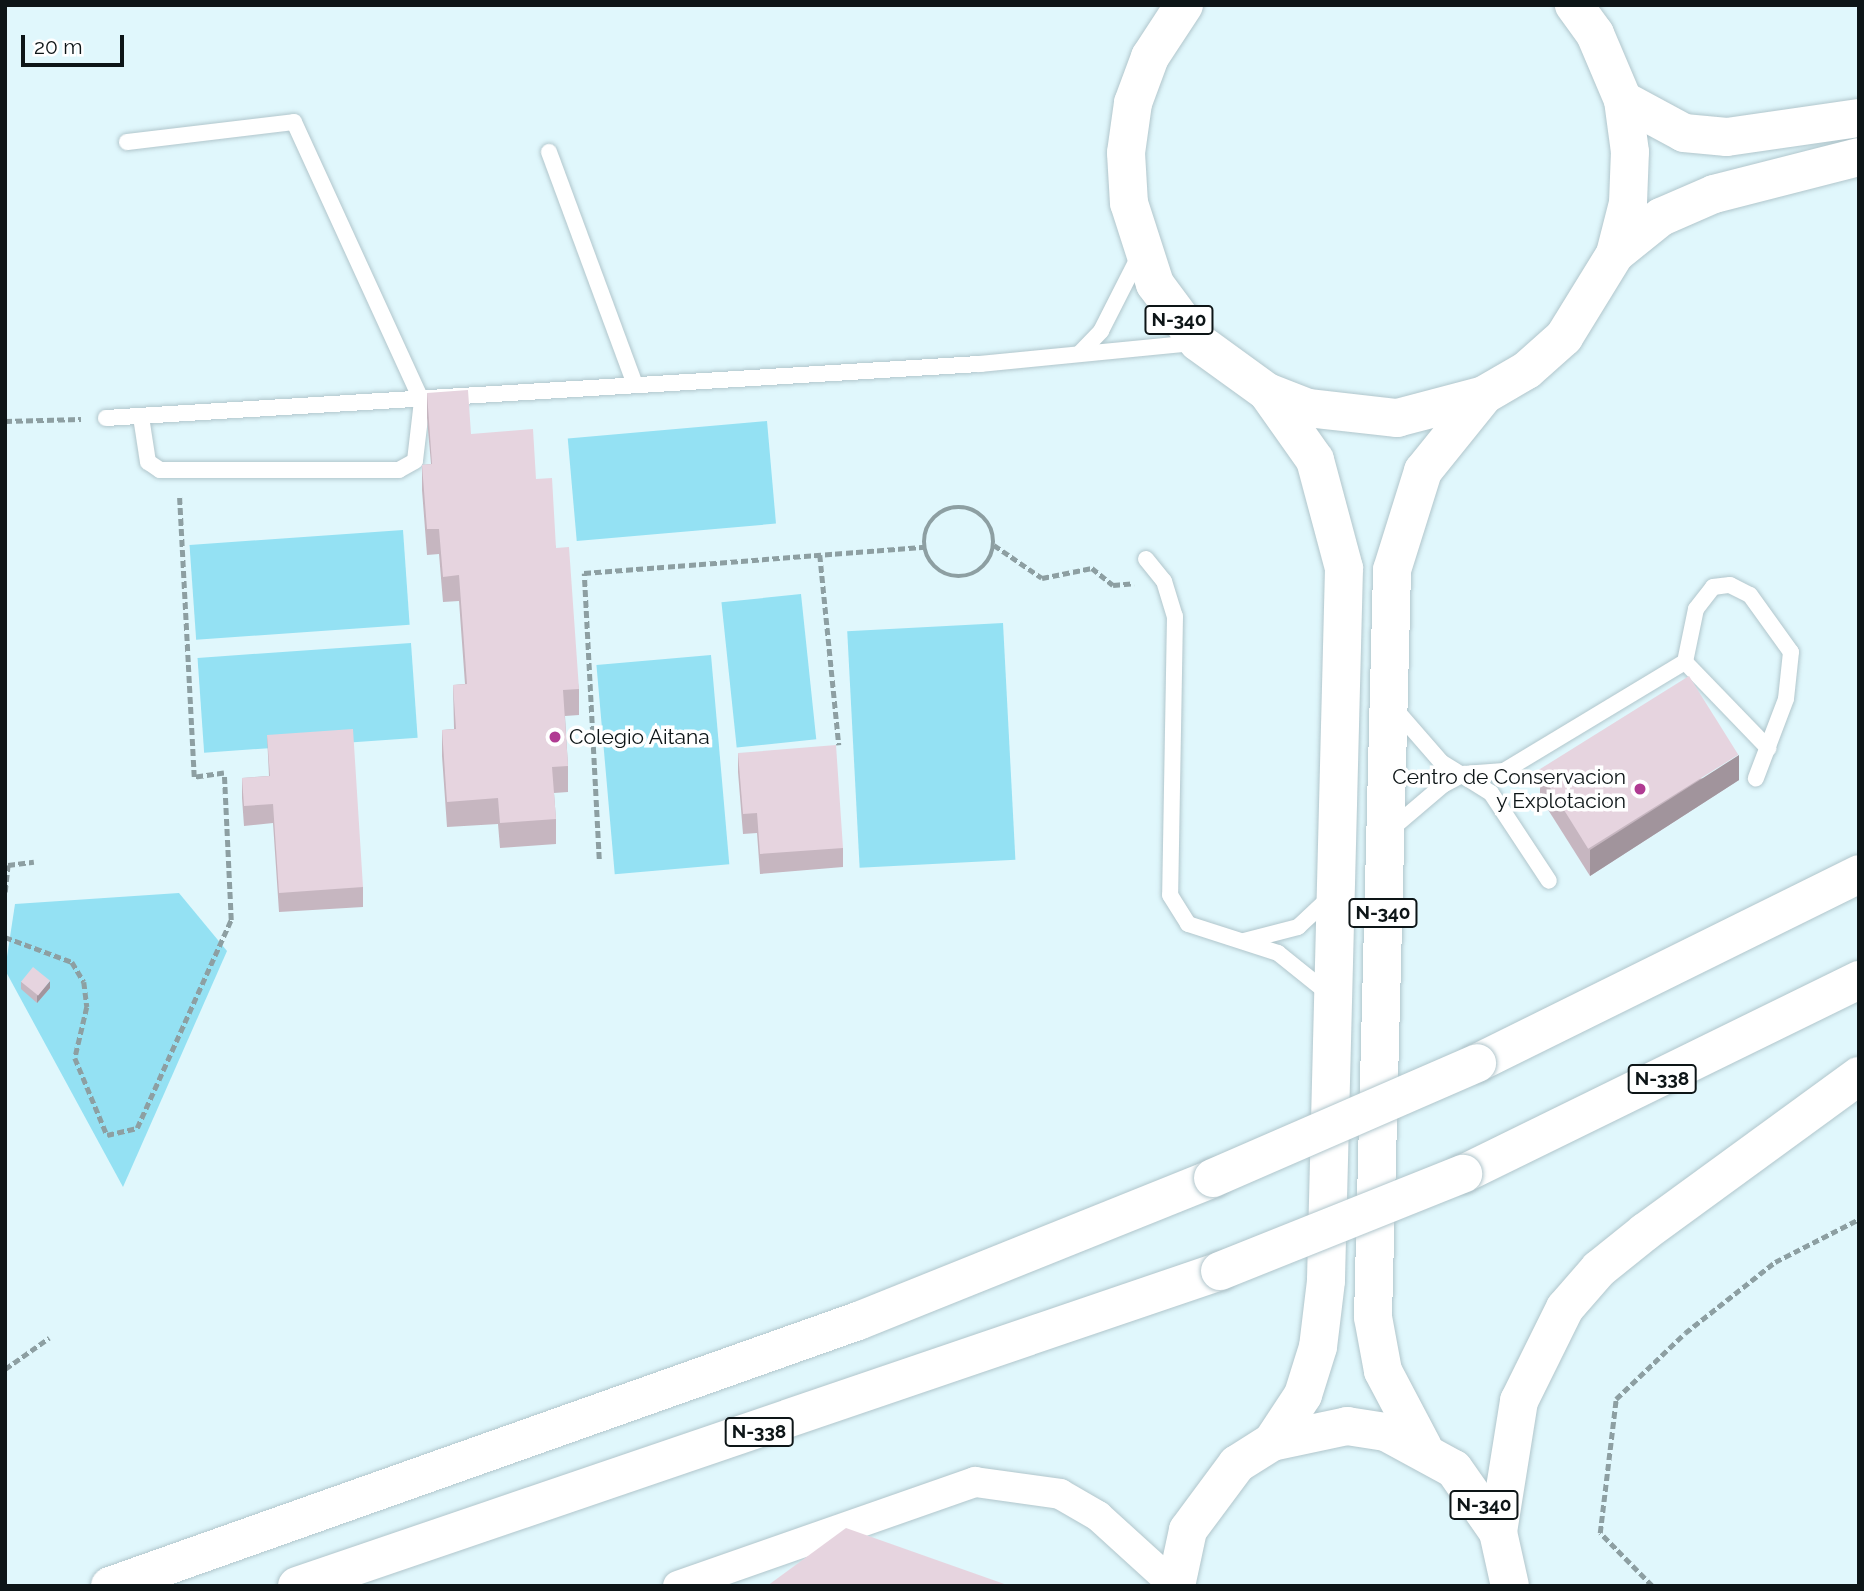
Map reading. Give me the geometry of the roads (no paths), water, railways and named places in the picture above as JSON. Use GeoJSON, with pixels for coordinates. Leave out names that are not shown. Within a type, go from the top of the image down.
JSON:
{"type":"FeatureCollection","features":[{"type":"Feature","properties":{"kind":"highway","name":"N-340"},"geometry":{"type":"LineString","coordinates":[[1179,8],[1150,57],[1131,116],[1129,202],[1141,251],[1155,284],[1198,342],[1267,392],[1308,408],[1375,417],[1442,410],[1484,395]]}},
{"type":"Feature","properties":{"kind":"highway","name":"N-340"},"geometry":{"type":"LineString","coordinates":[[1423,1447],[1383,1371],[1373,1317],[1392,570],[1405,519],[1423,471],[1484,395],[1564,337],[1615,254],[1628,203],[1630,152],[1623,100],[1587,15]]}},
{"type":"Feature","properties":{"kind":"highway"},"geometry":{"type":"LineString","coordinates":[[1623,100],[1684,133],[1727,137],[1859,118]]}},
{"type":"Feature","properties":{"kind":"highway"},"geometry":{"type":"LineString","coordinates":[[1615,254],[1661,217],[1714,194],[1859,157]]}},
{"type":"Feature","properties":{"kind":"highway","name":"N-340"},"geometry":{"type":"LineString","coordinates":[[1267,392],[1315,460],[1345,568],[1340,883],[1318,1347],[1303,1395],[1272,1442]]}},
{"type":"Feature","properties":{"kind":"highway"},"geometry":{"type":"LineString","coordinates":[[110,1586],[858,1321],[1213,1178],[1476,1063],[1859,874]]}},
{"type":"Feature","properties":{"kind":"highway","name":"N-338"},"geometry":{"type":"LineString","coordinates":[[297,1586],[1220,1271],[1463,1174],[1859,980]]}},
{"type":"Feature","properties":{"kind":"highway"},"geometry":{"type":"LineString","coordinates":[[1498,1532],[1519,1401],[1565,1308],[1599,1269],[1645,1232],[1859,1076]]}},
{"type":"Feature","properties":{"kind":"highway","name":"N-340"},"geometry":{"type":"LineString","coordinates":[[1176,1586],[1188,1530],[1209,1494],[1237,1464],[1272,1442],[1348,1426],[1423,1447],[1463,1479],[1498,1532],[1510,1586]]}},
{"type":"Feature","properties":{"kind":"street"},"geometry":{"type":"LineString","coordinates":[[678,1586],[975,1482],[1060,1494],[1098,1516],[1176,1586]]}},
{"type":"Feature","properties":{"kind":"lane"},"geometry":{"type":"LineString","coordinates":[[127,142],[294,122],[422,401],[415,461],[399,470],[177,471],[148,462],[141,417]]}},
{"type":"Feature","properties":{"kind":"lane"},"geometry":{"type":"LineString","coordinates":[[549,152],[635,384]]}},
{"type":"Feature","properties":{"kind":"lane"},"geometry":{"type":"LineString","coordinates":[[1079,354],[1113,310],[1141,251]]}},
{"type":"Feature","properties":{"kind":"lane"},"geometry":{"type":"LineString","coordinates":[[106,418],[422,401],[1079,354],[1198,342]]}},
{"type":"Feature","properties":{"kind":"lane"},"geometry":{"type":"LineString","coordinates":[[1146,559],[1164,581],[1175,616],[1170,895],[1188,924],[1244,941],[1295,962],[1335,1001]]}},
{"type":"Feature","properties":{"kind":"lane"},"geometry":{"type":"LineString","coordinates":[[1386,834],[1464,774],[1504,771],[1685,662],[1696,609],[1713,587],[1730,585],[1750,595],[1791,652],[1786,699],[1756,778]]}},
{"type":"Feature","properties":{"kind":"lane"},"geometry":{"type":"LineString","coordinates":[[1685,662],[1768,748]]}},
{"type":"Feature","properties":{"kind":"lane"},"geometry":{"type":"LineString","coordinates":[[1389,702],[1422,743],[1491,793],[1549,881]]}},
{"type":"Feature","properties":{"kind":"lane"},"geometry":{"type":"LineString","coordinates":[[1244,941],[1298,927],[1320,912],[1340,883]]}},
{"type":"Feature","properties":{"kind":"place","name":"Colegio Aitana"},"geometry":{"type":"Point","coordinates":[555,737]}},
{"type":"Feature","properties":{"kind":"place","name":"Centro de Conservacion y Explotacion"},"geometry":{"type":"Point","coordinates":[1640,789]}}]}
